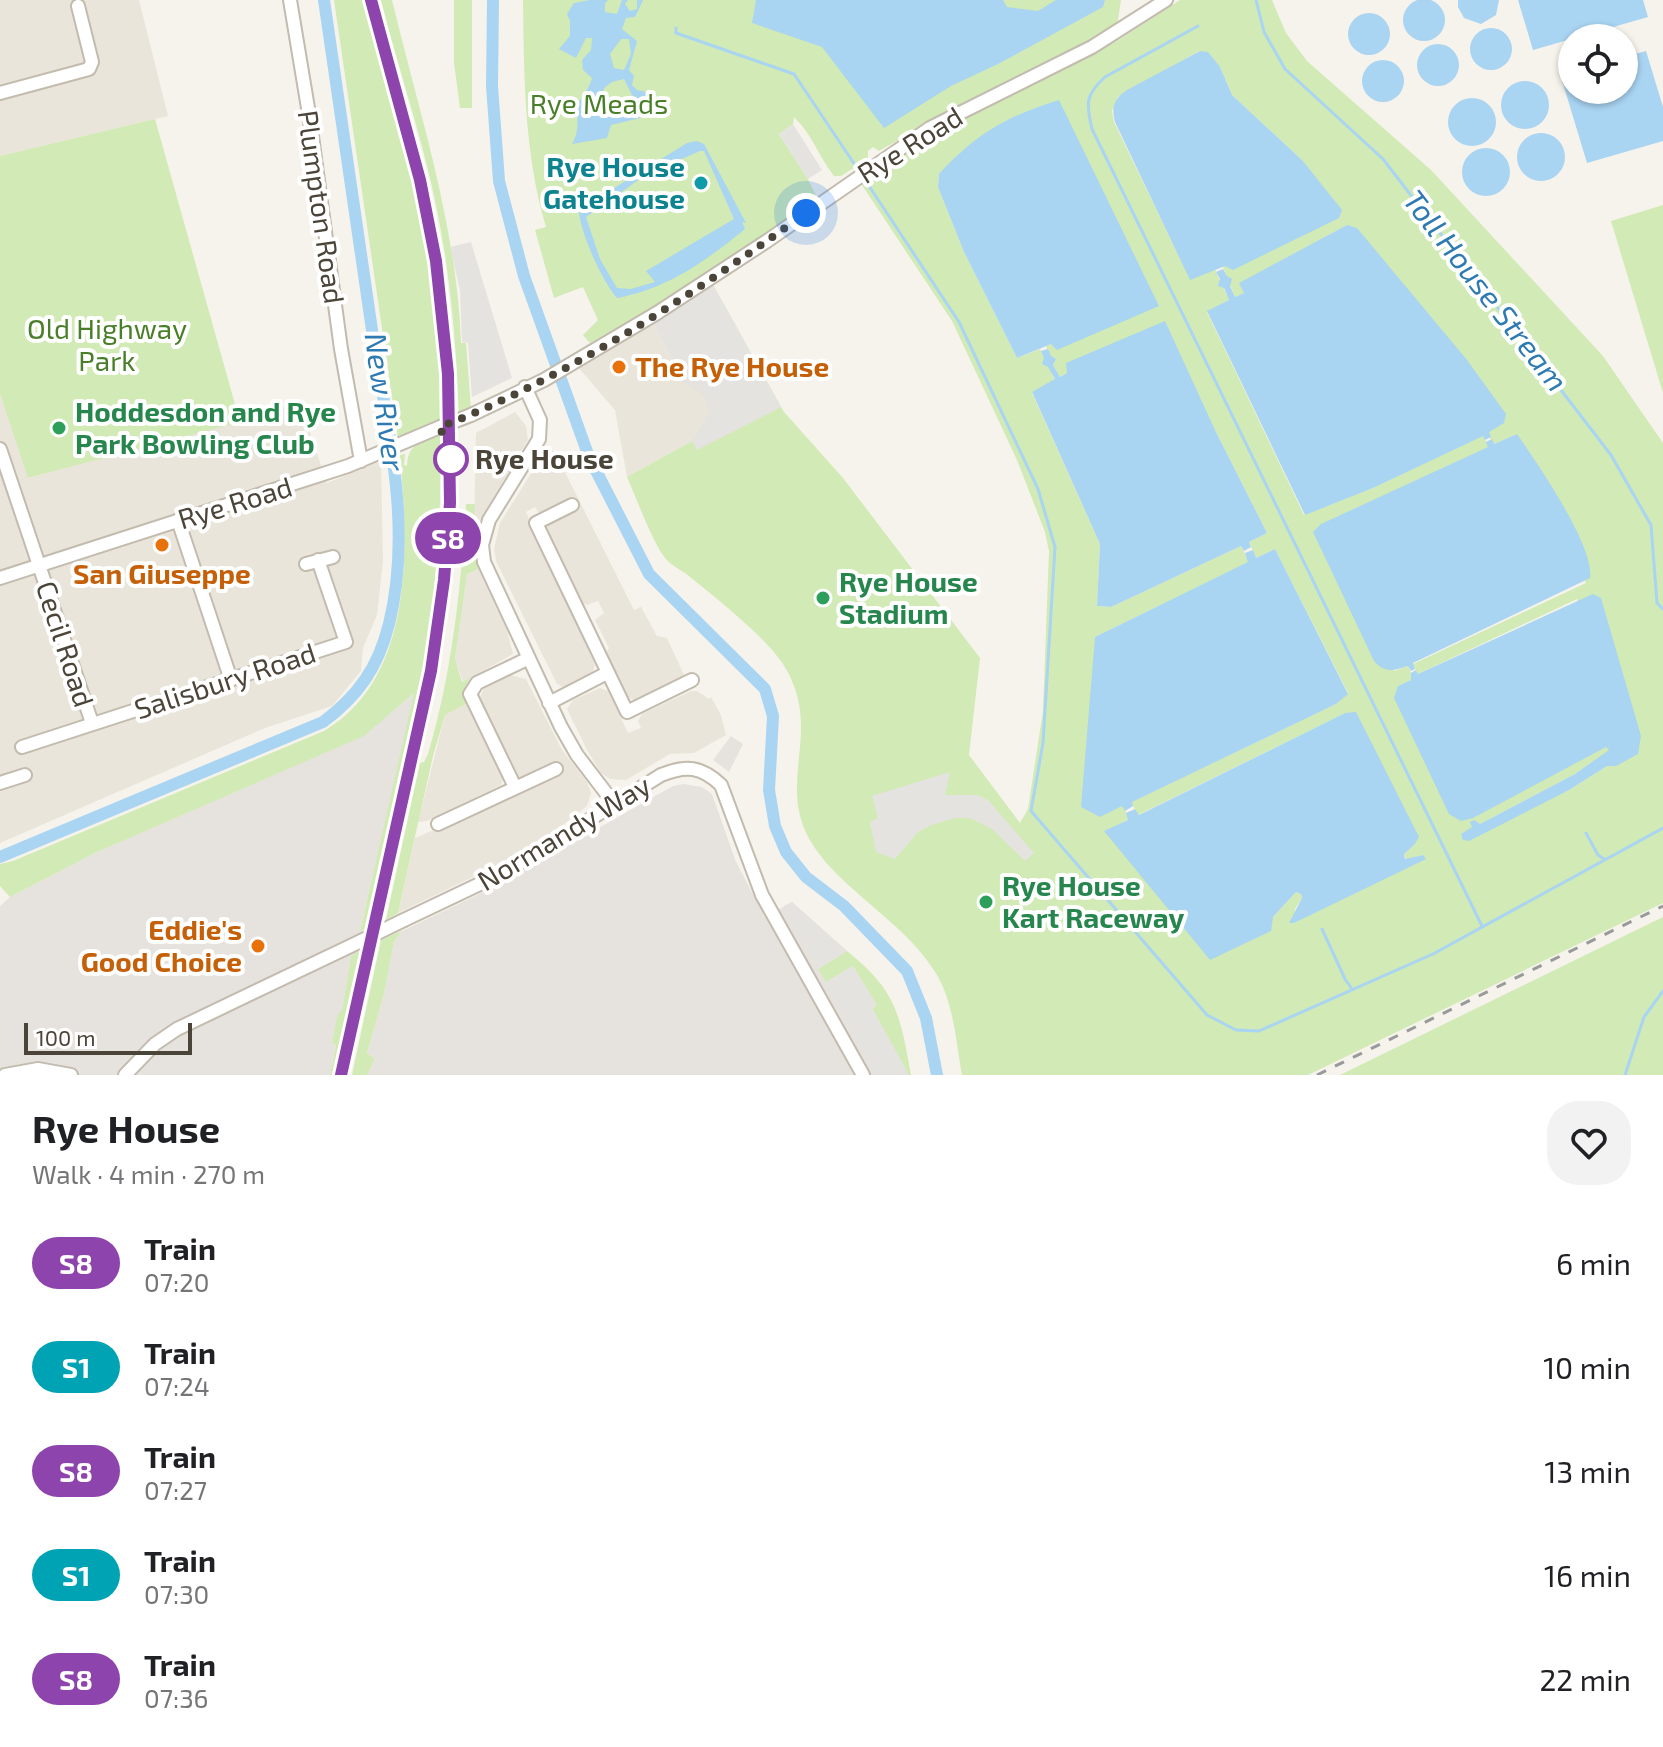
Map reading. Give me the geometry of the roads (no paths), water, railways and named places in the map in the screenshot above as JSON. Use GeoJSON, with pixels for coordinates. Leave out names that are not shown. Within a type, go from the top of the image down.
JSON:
{"type":"FeatureCollection","features":[{"type":"Feature","properties":{"kind":"street","name":"Plumpton Road"},"geometry":{"type":"LineString","coordinates":[[290,0],[341,349],[361,461]]}},
{"type":"Feature","properties":{"kind":"street","name":"Rye Road"},"geometry":{"type":"LineString","coordinates":[[0,578],[361,461],[471,415],[544,380],[767,241],[930,128],[1092,47],[1166,0]]}},
{"type":"Feature","properties":{"kind":"street"},"geometry":{"type":"LineString","coordinates":[[0,93],[89,69],[92,62],[78,6]]}},
{"type":"Feature","properties":{"kind":"street"},"geometry":{"type":"LineString","coordinates":[[525,387],[540,420],[539,439],[489,520],[483,537],[484,562],[527,659],[577,755],[616,806]]}},
{"type":"Feature","properties":{"kind":"street","name":"Cecil Road"},"geometry":{"type":"LineString","coordinates":[[0,449],[92,723]]}},
{"type":"Feature","properties":{"kind":"street"},"geometry":{"type":"LineString","coordinates":[[572,505],[536,523],[627,712],[692,680]]}},
{"type":"Feature","properties":{"kind":"street"},"geometry":{"type":"LineString","coordinates":[[178,520],[231,680]]}},
{"type":"Feature","properties":{"kind":"street","name":"Salisbury Road"},"geometry":{"type":"LineString","coordinates":[[22,747],[346,642],[312,562],[333,557]]}},
{"type":"Feature","properties":{"kind":"street"},"geometry":{"type":"LineString","coordinates":[[515,787],[470,694],[477,683],[527,659]]}},
{"type":"Feature","properties":{"kind":"street"},"geometry":{"type":"LineString","coordinates":[[549,703],[607,673]]}},
{"type":"Feature","properties":{"kind":"street"},"geometry":{"type":"LineString","coordinates":[[438,824],[556,769]]}},
{"type":"Feature","properties":{"kind":"street","name":"Normandy Way"},"geometry":{"type":"LineString","coordinates":[[125,1075],[146,1052],[177,1029],[507,871],[616,806],[661,775],[677,769],[699,769],[721,785],[762,895],[863,1075]]}},
{"type":"Feature","properties":{"kind":"street"},"geometry":{"type":"LineString","coordinates":[[0,783],[25,775]]}},
{"type":"Feature","properties":{"kind":"street"},"geometry":{"type":"LineString","coordinates":[[5,1075],[38,1069],[71,1075]]}},
{"type":"Feature","properties":{"kind":"water"},"geometry":{"type":"Polygon","coordinates":[[[1424,-1],[1439,5],[1445,20],[1439,35],[1424,41],[1409,35],[1403,20],[1409,5],[1424,-1]]]}},
{"type":"Feature","properties":{"kind":"water"},"geometry":{"type":"Polygon","coordinates":[[[608,0],[605,12],[617,14],[622,0],[628,0],[625,4],[630,11],[637,9],[637,0],[643,0],[635,17],[626,18],[622,29],[637,41],[629,70],[634,76],[632,85],[646,92],[648,111],[640,118],[611,125],[607,138],[572,144],[577,132],[579,103],[592,78],[583,70],[582,60],[591,50],[592,38],[586,38],[576,58],[559,49],[570,36],[567,14],[574,3],[608,0]],[[621,39],[610,54],[614,68],[624,70],[631,54],[629,39],[621,39]],[[624,79],[604,88],[602,113],[608,113],[622,102],[628,104],[633,97],[624,79]]]}},
{"type":"Feature","properties":{"kind":"water"},"geometry":{"type":"Polygon","coordinates":[[[756,0],[1003,0],[1007,7],[1038,11],[1056,0],[1105,0],[1103,7],[951,86],[884,128],[822,47],[752,23],[756,0]]]}},
{"type":"Feature","properties":{"kind":"water"},"geometry":{"type":"Polygon","coordinates":[[[1458,0],[1499,0],[1496,15],[1481,24],[1464,18],[1458,7],[1458,0]]]}},
{"type":"Feature","properties":{"kind":"water"},"geometry":{"type":"Polygon","coordinates":[[[1518,0],[1643,0],[1648,17],[1624,24],[1558,24],[1558,43],[1533,50],[1518,0]]]}},
{"type":"Feature","properties":{"kind":"water"},"geometry":{"type":"Polygon","coordinates":[[[1369,13],[1384,19],[1390,34],[1384,49],[1369,55],[1354,49],[1348,34],[1354,19],[1369,13]]]}},
{"type":"Feature","properties":{"kind":"water"},"geometry":{"type":"Polygon","coordinates":[[[1491,28],[1506,34],[1512,49],[1506,64],[1491,70],[1476,64],[1470,49],[1476,34],[1491,28]]]}},
{"type":"Feature","properties":{"kind":"water"},"geometry":{"type":"Polygon","coordinates":[[[1438,44],[1453,50],[1459,65],[1453,80],[1438,86],[1423,80],[1417,65],[1423,50],[1438,44]]]}},
{"type":"Feature","properties":{"kind":"water"},"geometry":{"type":"Polygon","coordinates":[[[1200,51],[1208,52],[1220,67],[1232,95],[1302,160],[1342,210],[1339,218],[1233,270],[1225,266],[1190,280],[1113,112],[1116,100],[1127,90],[1200,51]]]}},
{"type":"Feature","properties":{"kind":"water"},"geometry":{"type":"Polygon","coordinates":[[[1646,51],[1663,107],[1663,141],[1587,163],[1569,104],[1638,104],[1638,53],[1646,51]]]}},
{"type":"Feature","properties":{"kind":"water"},"geometry":{"type":"Polygon","coordinates":[[[1383,60],[1398,66],[1404,81],[1398,96],[1383,102],[1368,96],[1362,81],[1368,66],[1383,60]]]}},
{"type":"Feature","properties":{"kind":"water"},"geometry":{"type":"Polygon","coordinates":[[[1525,81],[1542,88],[1549,105],[1542,122],[1525,129],[1508,122],[1501,105],[1508,88],[1525,81]]]}},
{"type":"Feature","properties":{"kind":"water"},"geometry":{"type":"Polygon","coordinates":[[[1472,98],[1489,105],[1496,122],[1489,139],[1472,146],[1455,139],[1448,122],[1455,105],[1472,98]]]}},
{"type":"Feature","properties":{"kind":"water"},"geometry":{"type":"Polygon","coordinates":[[[1059,100],[1159,306],[1057,350],[1051,344],[1017,358],[964,252],[938,187],[939,174],[993,128],[1059,100]]]}},
{"type":"Feature","properties":{"kind":"water"},"geometry":{"type":"Polygon","coordinates":[[[1541,133],[1558,140],[1565,157],[1558,174],[1541,181],[1524,174],[1517,157],[1524,140],[1541,133]]]}},
{"type":"Feature","properties":{"kind":"water"},"geometry":{"type":"Polygon","coordinates":[[[697,141],[704,144],[746,223],[742,222],[745,229],[716,252],[669,281],[617,298],[593,257],[579,212],[687,143],[697,141]],[[704,151],[647,174],[586,217],[600,259],[617,288],[631,289],[655,282],[646,271],[734,219],[704,151]]]}},
{"type":"Feature","properties":{"kind":"water"},"geometry":{"type":"Polygon","coordinates":[[[1486,148],[1503,155],[1510,172],[1503,189],[1486,196],[1469,189],[1462,172],[1469,155],[1486,148]]]}},
{"type":"Feature","properties":{"kind":"water"},"geometry":{"type":"Polygon","coordinates":[[[1347,225],[1357,228],[1467,360],[1506,414],[1504,423],[1489,432],[1491,437],[1485,440],[1483,436],[1373,488],[1305,515],[1207,311],[1229,300],[1224,288],[1218,286],[1220,279],[1216,272],[1223,269],[1232,279],[1230,286],[1235,297],[1244,293],[1239,283],[1347,225]]]}},
{"type":"Feature","properties":{"kind":"water"},"geometry":{"type":"Polygon","coordinates":[[[1165,321],[1267,533],[1249,542],[1251,547],[1244,551],[1241,546],[1111,607],[1097,606],[1100,544],[1032,392],[1055,379],[1048,367],[1042,364],[1044,358],[1041,351],[1048,349],[1056,359],[1053,365],[1060,377],[1067,373],[1066,363],[1165,321]]]}},
{"type":"Feature","properties":{"kind":"water"},"geometry":{"type":"Polygon","coordinates":[[[1517,434],[1574,526],[1589,564],[1590,578],[1413,663],[1415,669],[1411,671],[1408,666],[1394,670],[1382,668],[1374,661],[1313,532],[1321,524],[1488,447],[1486,442],[1492,439],[1494,444],[1517,434]]]}},
{"type":"Feature","properties":{"kind":"water"},"geometry":{"type":"Polygon","coordinates":[[[1275,549],[1348,694],[1336,704],[1132,802],[1133,806],[1125,811],[1122,806],[1100,817],[1081,807],[1095,637],[1248,562],[1245,553],[1253,550],[1256,558],[1275,549]]]}},
{"type":"Feature","properties":{"kind":"water"},"geometry":{"type":"Polygon","coordinates":[[[1593,594],[1601,598],[1641,736],[1638,754],[1616,766],[1607,766],[1569,790],[1469,841],[1463,840],[1461,834],[1472,827],[1470,822],[1474,820],[1480,824],[1575,774],[1609,750],[1606,747],[1473,818],[1461,821],[1449,814],[1394,698],[1398,686],[1411,680],[1411,673],[1416,670],[1418,674],[1593,594]]]}},
{"type":"Feature","properties":{"kind":"water"},"geometry":{"type":"Polygon","coordinates":[[[1356,712],[1419,837],[1404,854],[1405,859],[1423,855],[1426,859],[1289,923],[1302,898],[1296,892],[1273,917],[1271,931],[1210,960],[1104,831],[1128,820],[1126,813],[1135,809],[1139,815],[1345,713],[1356,712]]]}},
{"type":"Feature","properties":{"kind":"waterway","name":"New River"},"geometry":{"type":"LineString","coordinates":[[0,857],[323,722],[347,702],[365,680],[379,654],[396,587],[399,551],[395,477],[324,0]]}},
{"type":"Feature","properties":{"kind":"waterway"},"geometry":{"type":"LineString","coordinates":[[493,0],[492,86],[499,181],[524,276],[589,457],[649,574],[765,689],[773,716],[769,790],[775,826],[786,852],[806,877],[844,906],[907,971],[926,1018],[937,1075]]}},
{"type":"Feature","properties":{"kind":"waterway","name":"Toll House Stream"},"geometry":{"type":"LineString","coordinates":[[1256,0],[1264,32],[1285,69],[1383,159],[1611,455],[1651,525],[1657,603],[1663,609]]}},
{"type":"Feature","properties":{"kind":"waterway"},"geometry":{"type":"LineString","coordinates":[[1198,26],[1105,77],[1089,100],[1092,129],[1482,926]]}},
{"type":"Feature","properties":{"kind":"waterway"},"geometry":{"type":"LineString","coordinates":[[676,28],[676,33],[794,74],[857,168]]}},
{"type":"Feature","properties":{"kind":"waterway"},"geometry":{"type":"LineString","coordinates":[[865,180],[959,322],[1038,489],[1055,547],[1043,743],[1031,811],[1207,1015],[1236,1030],[1259,1031],[1433,954],[1663,828]]}},
{"type":"Feature","properties":{"kind":"waterway"},"geometry":{"type":"LineString","coordinates":[[1586,833],[1598,855],[1604,859]]}},
{"type":"Feature","properties":{"kind":"waterway"},"geometry":{"type":"LineString","coordinates":[[1322,929],[1352,989]]}},
{"type":"Feature","properties":{"kind":"waterway","name":"Toll House Stream"},"geometry":{"type":"LineString","coordinates":[[1625,1075],[1644,1017],[1663,991]]}},
{"type":"Feature","properties":{"kind":"railway"},"geometry":{"type":"LineString","coordinates":[[341,1075],[431,671],[444,580],[450,484],[448,374],[436,261],[420,180],[371,0]]}},
{"type":"Feature","properties":{"kind":"railway"},"geometry":{"type":"LineString","coordinates":[[1317,1075],[1663,906]]}},
{"type":"Feature","properties":{"kind":"train","name":"S8"},"geometry":{"type":"LineString","coordinates":[[341,1075],[431,671],[444,580],[450,503],[450,404],[436,261],[420,180],[371,0]]}},
{"type":"Feature","properties":{"kind":"place","name":"Rye House Gatehouse"},"geometry":{"type":"Point","coordinates":[701,183]}},
{"type":"Feature","properties":{"kind":"place","name":"The Rye House"},"geometry":{"type":"Point","coordinates":[619,367]}},
{"type":"Feature","properties":{"kind":"place","name":"Hoddesdon and Rye Park Bowling Club"},"geometry":{"type":"Point","coordinates":[59,428]}},
{"type":"Feature","properties":{"kind":"place","name":"Rye House"},"geometry":{"type":"Point","coordinates":[451,459]}},
{"type":"Feature","properties":{"kind":"place","name":"San Giuseppe"},"geometry":{"type":"Point","coordinates":[162,545]}},
{"type":"Feature","properties":{"kind":"place","name":"Rye House Stadium"},"geometry":{"type":"Point","coordinates":[823,598]}},
{"type":"Feature","properties":{"kind":"place","name":"Rye House Kart Raceway"},"geometry":{"type":"Point","coordinates":[986,902]}},
{"type":"Feature","properties":{"kind":"place","name":"Eddie's Good Choice"},"geometry":{"type":"Point","coordinates":[258,946]}},
{"type":"Feature","properties":{"kind":"park label","name":"Rye Meads"},"geometry":{"type":"Point","coordinates":[599,104]}},
{"type":"Feature","properties":{"kind":"park label","name":"Old Highway Park"},"geometry":{"type":"Point","coordinates":[107,345]}}]}
